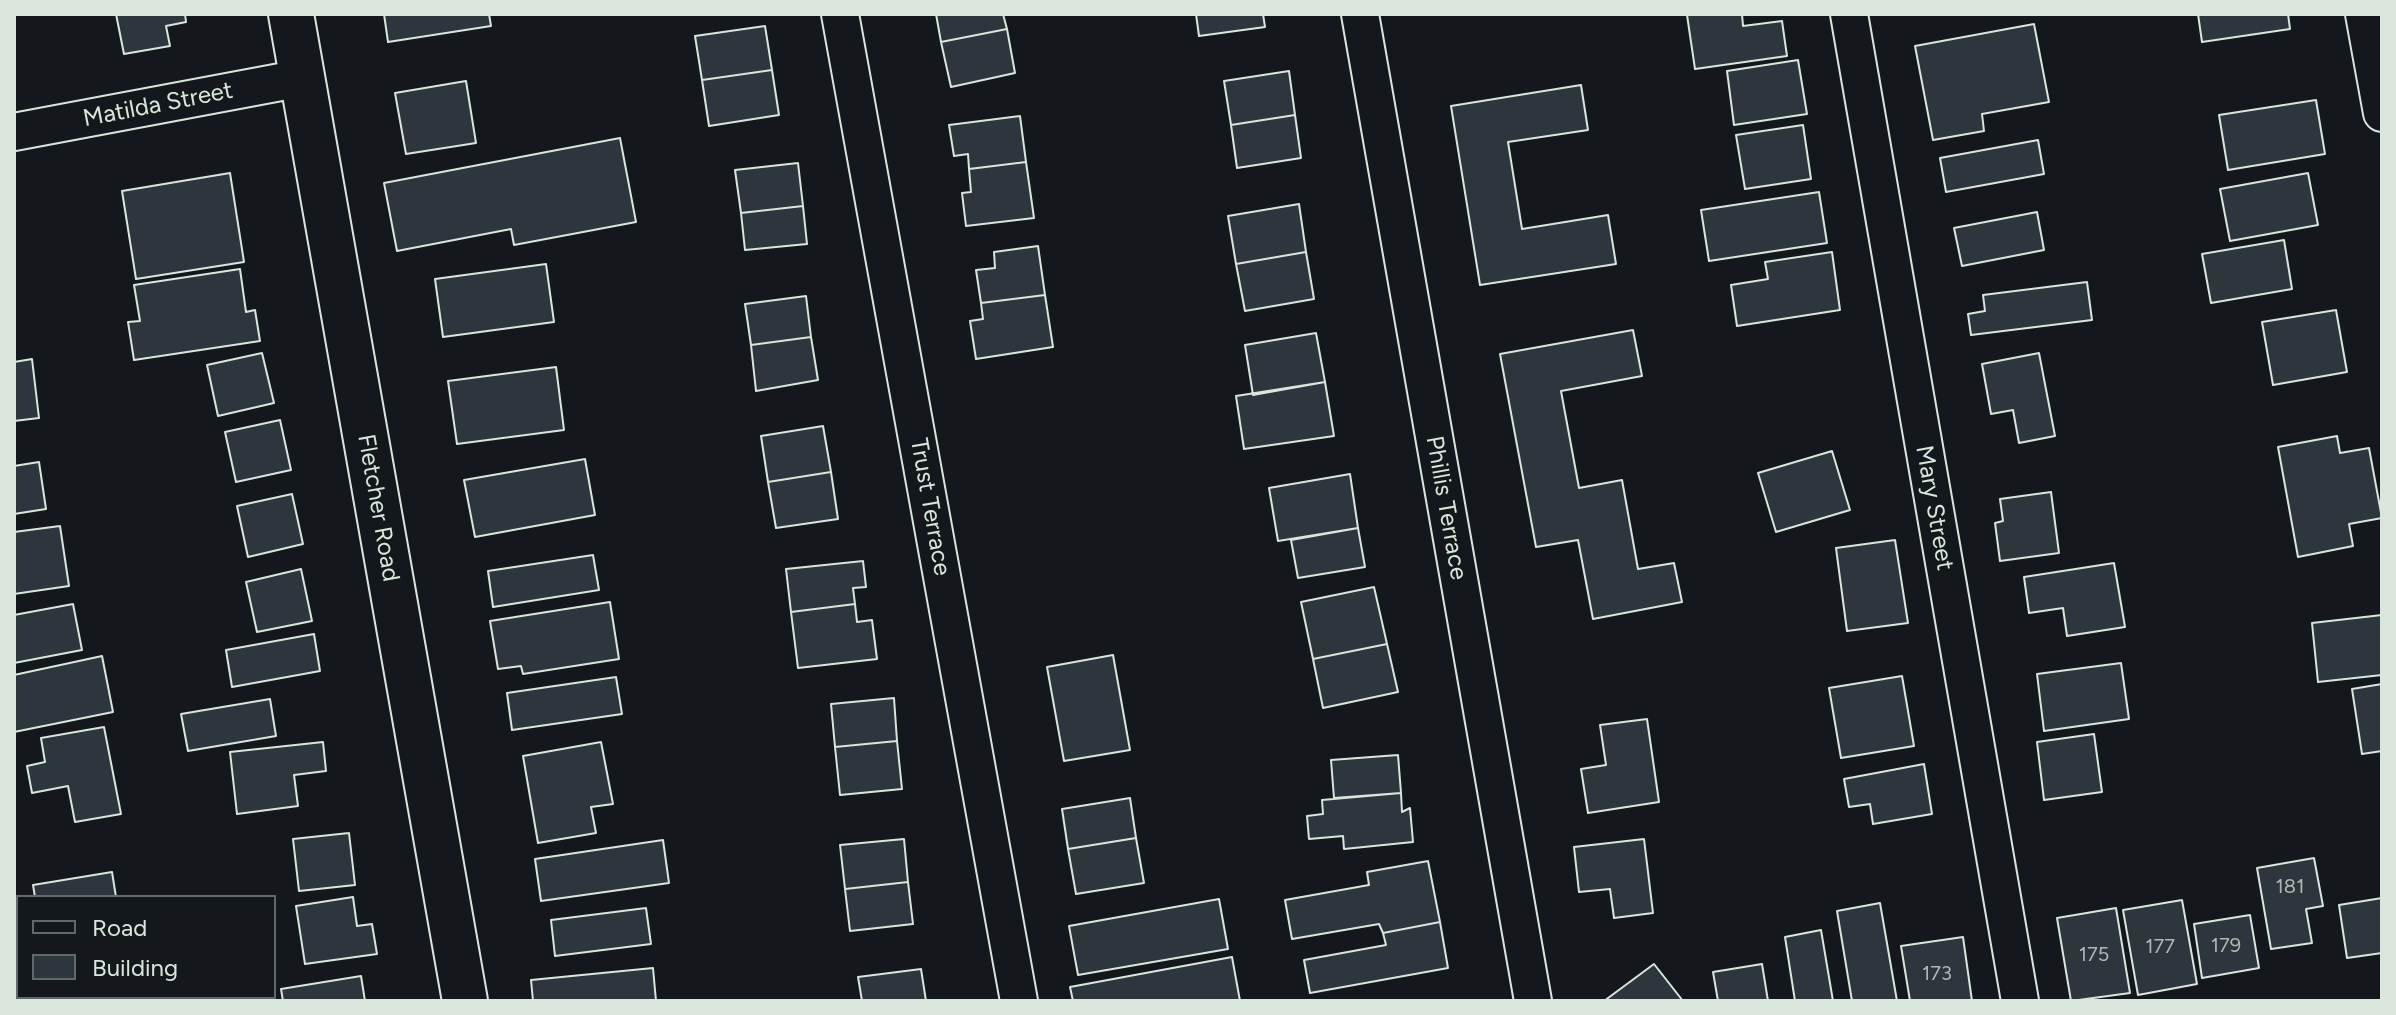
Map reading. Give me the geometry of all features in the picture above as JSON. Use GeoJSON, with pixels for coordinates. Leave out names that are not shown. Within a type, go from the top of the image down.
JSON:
{"type":"FeatureCollection","features":[{"type":"Feature","properties":{"kind":"street","name":"Fletcher Road"},"geometry":{"type":"LineString","coordinates":[[291,14],[465,1001]]}},
{"type":"Feature","properties":{"kind":"street","name":"Trust Terrace"},"geometry":{"type":"LineString","coordinates":[[840,14],[1019,1001]]}},
{"type":"Feature","properties":{"kind":"street","name":"Phillis Terrace"},"geometry":{"type":"LineString","coordinates":[[1360,14],[1533,1001]]}},
{"type":"Feature","properties":{"kind":"street","name":"Mary Street"},"geometry":{"type":"LineString","coordinates":[[1849,14],[2020,1001]]}},
{"type":"Feature","properties":{"kind":"street"},"geometry":{"type":"LineString","coordinates":[[2364,14],[2382,113]]}},
{"type":"Feature","properties":{"kind":"street","name":"Matilda Street"},"geometry":{"type":"LineString","coordinates":[[14,132],[302,78]]}},
{"type":"Feature","properties":{"kind":"building"},"geometry":{"type":"Polygon","coordinates":[[[116,14],[185,14],[186,22],[166,26],[170,46],[124,54],[116,14]]]}},
{"type":"Feature","properties":{"kind":"building"},"geometry":{"type":"Polygon","coordinates":[[[384,14],[489,14],[491,26],[388,42],[384,14]]]}},
{"type":"Feature","properties":{"kind":"building"},"geometry":{"type":"Polygon","coordinates":[[[936,14],[1003,14],[1007,29],[941,42],[936,14]]]}},
{"type":"Feature","properties":{"kind":"building"},"geometry":{"type":"Polygon","coordinates":[[[1196,14],[1263,14],[1265,27],[1199,36],[1196,14]]]}},
{"type":"Feature","properties":{"kind":"building"},"geometry":{"type":"Polygon","coordinates":[[[1742,14],[1743,26],[1782,21],[1787,56],[1695,69],[1687,15],[1742,14]]]}},
{"type":"Feature","properties":{"kind":"building"},"geometry":{"type":"Polygon","coordinates":[[[2198,14],[2288,14],[2290,29],[2202,42],[2198,14]]]}},
{"type":"Feature","properties":{"kind":"building"},"geometry":{"type":"Polygon","coordinates":[[[2034,24],[2049,102],[1982,114],[1984,131],[1933,140],[1915,46],[2034,24]]]}},
{"type":"Feature","properties":{"kind":"building"},"geometry":{"type":"Polygon","coordinates":[[[765,26],[772,70],[702,80],[695,36],[765,26]]]}},
{"type":"Feature","properties":{"kind":"building"},"geometry":{"type":"Polygon","coordinates":[[[1007,29],[1015,73],[951,87],[941,42],[1007,29]]]}},
{"type":"Feature","properties":{"kind":"building"},"geometry":{"type":"Polygon","coordinates":[[[1798,60],[1807,114],[1734,125],[1727,71],[1798,60]]]}},
{"type":"Feature","properties":{"kind":"building"},"geometry":{"type":"Polygon","coordinates":[[[772,70],[779,115],[709,126],[702,80],[772,70]]]}},
{"type":"Feature","properties":{"kind":"building"},"geometry":{"type":"Polygon","coordinates":[[[1289,71],[1295,115],[1231,125],[1224,81],[1289,71]]]}},
{"type":"Feature","properties":{"kind":"building"},"geometry":{"type":"Polygon","coordinates":[[[466,81],[476,143],[406,154],[395,93],[466,81]]]}},
{"type":"Feature","properties":{"kind":"building"},"geometry":{"type":"Polygon","coordinates":[[[1581,85],[1588,130],[1508,142],[1522,229],[1608,215],[1616,264],[1480,285],[1451,106],[1581,85]]]}},
{"type":"Feature","properties":{"kind":"building"},"geometry":{"type":"Polygon","coordinates":[[[2316,100],[2325,154],[2228,170],[2219,115],[2316,100]]]}},
{"type":"Feature","properties":{"kind":"building"},"geometry":{"type":"Polygon","coordinates":[[[1295,115],[1301,158],[1237,168],[1231,125],[1295,115]]]}},
{"type":"Feature","properties":{"kind":"building"},"geometry":{"type":"Polygon","coordinates":[[[1020,116],[1026,162],[969,169],[968,154],[954,156],[949,125],[1020,116]]]}},
{"type":"Feature","properties":{"kind":"building"},"geometry":{"type":"Polygon","coordinates":[[[1803,125],[1811,179],[1745,189],[1736,135],[1803,125]]]}},
{"type":"Feature","properties":{"kind":"building"},"geometry":{"type":"Polygon","coordinates":[[[620,138],[636,222],[514,245],[511,229],[397,251],[384,183],[620,138]]]}},
{"type":"Feature","properties":{"kind":"building"},"geometry":{"type":"Polygon","coordinates":[[[2038,140],[2044,174],[1946,192],[1940,158],[2038,140]]]}},
{"type":"Feature","properties":{"kind":"building"},"geometry":{"type":"Polygon","coordinates":[[[1026,162],[1034,218],[966,226],[962,193],[971,192],[969,169],[1026,162]]]}},
{"type":"Feature","properties":{"kind":"building"},"geometry":{"type":"Polygon","coordinates":[[[798,163],[803,206],[741,213],[735,170],[798,163]]]}},
{"type":"Feature","properties":{"kind":"building"},"geometry":{"type":"Polygon","coordinates":[[[230,173],[244,262],[136,279],[122,191],[230,173]]]}},
{"type":"Feature","properties":{"kind":"building"},"geometry":{"type":"Polygon","coordinates":[[[2308,173],[2318,225],[2230,241],[2220,189],[2308,173]]]}},
{"type":"Feature","properties":{"kind":"building"},"geometry":{"type":"Polygon","coordinates":[[[1819,192],[1827,243],[1709,261],[1701,210],[1819,192]]]}},
{"type":"Feature","properties":{"kind":"building"},"geometry":{"type":"Polygon","coordinates":[[[1299,204],[1306,252],[1236,264],[1228,216],[1299,204]]]}},
{"type":"Feature","properties":{"kind":"building"},"geometry":{"type":"Polygon","coordinates":[[[803,206],[807,244],[745,250],[741,213],[803,206]]]}},
{"type":"Feature","properties":{"kind":"building"},"geometry":{"type":"Polygon","coordinates":[[[2037,212],[2044,250],[1962,266],[1954,228],[2037,212]]]}},
{"type":"Feature","properties":{"kind":"building"},"geometry":{"type":"Polygon","coordinates":[[[2284,240],[2292,289],[2211,303],[2202,254],[2284,240]]]}},
{"type":"Feature","properties":{"kind":"building"},"geometry":{"type":"Polygon","coordinates":[[[1038,246],[1045,295],[981,303],[976,270],[995,268],[994,252],[1038,246]]]}},
{"type":"Feature","properties":{"kind":"building"},"geometry":{"type":"Polygon","coordinates":[[[1306,252],[1314,299],[1245,311],[1236,264],[1306,252]]]}},
{"type":"Feature","properties":{"kind":"building"},"geometry":{"type":"Polygon","coordinates":[[[1832,252],[1840,310],[1737,326],[1731,285],[1768,279],[1765,262],[1832,252]]]}},
{"type":"Feature","properties":{"kind":"building"},"geometry":{"type":"Polygon","coordinates":[[[546,264],[554,322],[443,337],[435,279],[546,264]]]}},
{"type":"Feature","properties":{"kind":"building"},"geometry":{"type":"Polygon","coordinates":[[[240,269],[246,312],[255,310],[260,341],[134,360],[128,322],[140,321],[134,285],[240,269]]]}},
{"type":"Feature","properties":{"kind":"building"},"geometry":{"type":"Polygon","coordinates":[[[2087,282],[2092,320],[1971,335],[1968,314],[1985,311],[1983,295],[2087,282]]]}},
{"type":"Feature","properties":{"kind":"building"},"geometry":{"type":"Polygon","coordinates":[[[1045,295],[1053,347],[976,359],[970,321],[983,319],[981,303],[1045,295]]]}},
{"type":"Feature","properties":{"kind":"building"},"geometry":{"type":"Polygon","coordinates":[[[806,296],[811,337],[751,345],[745,304],[806,296]]]}},
{"type":"Feature","properties":{"kind":"building"},"geometry":{"type":"Polygon","coordinates":[[[2336,310],[2347,372],[2273,385],[2262,322],[2336,310]]]}},
{"type":"Feature","properties":{"kind":"building"},"geometry":{"type":"Polygon","coordinates":[[[1633,330],[1642,376],[1561,391],[1579,488],[1622,480],[1638,569],[1674,563],[1682,602],[1593,619],[1578,540],[1536,547],[1500,354],[1633,330]]]}},
{"type":"Feature","properties":{"kind":"building"},"geometry":{"type":"Polygon","coordinates":[[[1316,333],[1325,382],[1253,395],[1245,345],[1316,333]]]}},
{"type":"Feature","properties":{"kind":"building"},"geometry":{"type":"Polygon","coordinates":[[[811,337],[818,380],[756,391],[751,345],[811,337]]]}},
{"type":"Feature","properties":{"kind":"building"},"geometry":{"type":"Polygon","coordinates":[[[262,353],[274,403],[218,416],[207,365],[262,353]]]}},
{"type":"Feature","properties":{"kind":"building"},"geometry":{"type":"Polygon","coordinates":[[[2039,353],[2055,436],[2019,443],[2013,410],[1991,414],[1982,364],[2039,353]]]}},
{"type":"Feature","properties":{"kind":"building"},"geometry":{"type":"Polygon","coordinates":[[[32,359],[39,418],[14,421],[14,362],[32,359]]]}},
{"type":"Feature","properties":{"kind":"building"},"geometry":{"type":"Polygon","coordinates":[[[556,367],[564,430],[457,444],[448,381],[556,367]]]}},
{"type":"Feature","properties":{"kind":"building"},"geometry":{"type":"Polygon","coordinates":[[[1325,382],[1334,436],[1244,449],[1236,396],[1325,382]]]}},
{"type":"Feature","properties":{"kind":"building"},"geometry":{"type":"Polygon","coordinates":[[[280,420],[291,470],[236,482],[225,432],[280,420]]]}},
{"type":"Feature","properties":{"kind":"building"},"geometry":{"type":"Polygon","coordinates":[[[823,426],[831,472],[768,482],[761,436],[823,426]]]}},
{"type":"Feature","properties":{"kind":"building"},"geometry":{"type":"Polygon","coordinates":[[[2337,436],[2340,453],[2369,448],[2382,518],[2349,524],[2353,546],[2298,557],[2278,447],[2337,436]]]}},
{"type":"Feature","properties":{"kind":"building"},"geometry":{"type":"Polygon","coordinates":[[[1832,451],[1850,510],[1776,532],[1758,473],[1832,451]]]}},
{"type":"Feature","properties":{"kind":"building"},"geometry":{"type":"Polygon","coordinates":[[[585,459],[595,515],[475,537],[464,480],[585,459]]]}},
{"type":"Feature","properties":{"kind":"building"},"geometry":{"type":"Polygon","coordinates":[[[39,462],[46,509],[14,514],[14,466],[39,462]]]}},
{"type":"Feature","properties":{"kind":"building"},"geometry":{"type":"Polygon","coordinates":[[[831,472],[838,519],[776,528],[768,482],[831,472]]]}},
{"type":"Feature","properties":{"kind":"building"},"geometry":{"type":"Polygon","coordinates":[[[1350,474],[1358,528],[1278,541],[1269,488],[1350,474]]]}},
{"type":"Feature","properties":{"kind":"building"},"geometry":{"type":"Polygon","coordinates":[[[2051,492],[2059,553],[2000,561],[1995,523],[2003,521],[2000,499],[2051,492]]]}},
{"type":"Feature","properties":{"kind":"building"},"geometry":{"type":"Polygon","coordinates":[[[292,494],[303,544],[248,557],[237,506],[292,494]]]}},
{"type":"Feature","properties":{"kind":"building"},"geometry":{"type":"Polygon","coordinates":[[[60,526],[69,586],[14,594],[14,532],[60,526]]]}},
{"type":"Feature","properties":{"kind":"building"},"geometry":{"type":"Polygon","coordinates":[[[1358,528],[1365,567],[1298,578],[1291,540],[1358,528]]]}},
{"type":"Feature","properties":{"kind":"building"},"geometry":{"type":"Polygon","coordinates":[[[1895,540],[1908,623],[1847,631],[1836,548],[1895,540]]]}},
{"type":"Feature","properties":{"kind":"building"},"geometry":{"type":"Polygon","coordinates":[[[593,555],[599,590],[493,607],[488,571],[593,555]]]}},
{"type":"Feature","properties":{"kind":"building"},"geometry":{"type":"Polygon","coordinates":[[[863,561],[866,587],[853,588],[855,604],[791,612],[786,569],[863,561]]]}},
{"type":"Feature","properties":{"kind":"building"},"geometry":{"type":"Polygon","coordinates":[[[2114,563],[2125,627],[2067,636],[2063,608],[2029,613],[2024,577],[2114,563]]]}},
{"type":"Feature","properties":{"kind":"building"},"geometry":{"type":"Polygon","coordinates":[[[301,569],[312,621],[257,632],[246,582],[301,569]]]}},
{"type":"Feature","properties":{"kind":"building"},"geometry":{"type":"Polygon","coordinates":[[[1374,587],[1387,644],[1313,659],[1301,602],[1374,587]]]}},
{"type":"Feature","properties":{"kind":"building"},"geometry":{"type":"Polygon","coordinates":[[[610,602],[619,659],[523,674],[521,666],[498,669],[490,621],[610,602]]]}},
{"type":"Feature","properties":{"kind":"building"},"geometry":{"type":"Polygon","coordinates":[[[73,604],[82,650],[14,663],[14,615],[73,604]]]}},
{"type":"Feature","properties":{"kind":"building"},"geometry":{"type":"Polygon","coordinates":[[[855,604],[857,622],[872,620],[877,659],[798,668],[791,612],[855,604]]]}},
{"type":"Feature","properties":{"kind":"building"},"geometry":{"type":"Polygon","coordinates":[[[2382,615],[2382,675],[2318,682],[2312,623],[2382,615]]]}},
{"type":"Feature","properties":{"kind":"building"},"geometry":{"type":"Polygon","coordinates":[[[314,634],[320,671],[232,687],[226,650],[314,634]]]}},
{"type":"Feature","properties":{"kind":"building"},"geometry":{"type":"Polygon","coordinates":[[[1387,644],[1398,692],[1323,708],[1313,659],[1387,644]]]}},
{"type":"Feature","properties":{"kind":"building"},"geometry":{"type":"Polygon","coordinates":[[[1113,655],[1130,750],[1064,761],[1047,667],[1113,655]]]}},
{"type":"Feature","properties":{"kind":"building"},"geometry":{"type":"Polygon","coordinates":[[[102,656],[113,712],[14,732],[14,675],[102,656]]]}},
{"type":"Feature","properties":{"kind":"building"},"geometry":{"type":"Polygon","coordinates":[[[2121,663],[2129,719],[2044,731],[2037,674],[2121,663]]]}},
{"type":"Feature","properties":{"kind":"building"},"geometry":{"type":"Polygon","coordinates":[[[1902,676],[1914,746],[1841,758],[1829,688],[1902,676]]]}},
{"type":"Feature","properties":{"kind":"building"},"geometry":{"type":"Polygon","coordinates":[[[616,677],[622,714],[512,730],[507,693],[616,677]]]}},
{"type":"Feature","properties":{"kind":"building"},"geometry":{"type":"Polygon","coordinates":[[[2382,684],[2382,751],[2362,754],[2352,689],[2382,684]]]}},
{"type":"Feature","properties":{"kind":"building"},"geometry":{"type":"Polygon","coordinates":[[[894,698],[897,741],[835,747],[831,704],[894,698]]]}},
{"type":"Feature","properties":{"kind":"building"},"geometry":{"type":"Polygon","coordinates":[[[270,699],[276,736],[188,751],[181,714],[270,699]]]}},
{"type":"Feature","properties":{"kind":"building"},"geometry":{"type":"Polygon","coordinates":[[[1647,719],[1659,802],[1588,813],[1581,769],[1606,765],[1600,725],[1647,719]]]}},
{"type":"Feature","properties":{"kind":"building"},"geometry":{"type":"Polygon","coordinates":[[[104,727],[121,814],[75,822],[68,786],[32,793],[27,766],[45,762],[41,738],[104,727]]]}},
{"type":"Feature","properties":{"kind":"building"},"geometry":{"type":"Polygon","coordinates":[[[2094,734],[2102,792],[2044,800],[2037,742],[2094,734]]]}},
{"type":"Feature","properties":{"kind":"building"},"geometry":{"type":"Polygon","coordinates":[[[897,741],[902,789],[840,795],[835,747],[897,741]]]}},
{"type":"Feature","properties":{"kind":"building"},"geometry":{"type":"Polygon","coordinates":[[[323,742],[326,771],[294,775],[298,806],[237,814],[230,752],[323,742]]]}},
{"type":"Feature","properties":{"kind":"building"},"geometry":{"type":"Polygon","coordinates":[[[601,742],[613,804],[591,807],[596,833],[538,843],[523,756],[601,742]]]}},
{"type":"Feature","properties":{"kind":"building"},"geometry":{"type":"Polygon","coordinates":[[[1398,755],[1401,793],[1334,798],[1331,760],[1398,755]]]}},
{"type":"Feature","properties":{"kind":"building"},"geometry":{"type":"Polygon","coordinates":[[[1924,764],[1932,814],[1873,824],[1870,804],[1849,807],[1844,779],[1924,764]]]}},
{"type":"Feature","properties":{"kind":"building"},"geometry":{"type":"Polygon","coordinates":[[[1401,793],[1402,812],[1410,808],[1413,842],[1344,849],[1343,836],[1309,839],[1307,816],[1323,814],[1322,800],[1401,793]]]}},
{"type":"Feature","properties":{"kind":"building"},"geometry":{"type":"Polygon","coordinates":[[[1130,798],[1136,838],[1068,849],[1062,809],[1130,798]]]}},
{"type":"Feature","properties":{"kind":"building"},"geometry":{"type":"Polygon","coordinates":[[[349,833],[355,885],[299,891],[293,839],[349,833]]]}},
{"type":"Feature","properties":{"kind":"building"},"geometry":{"type":"Polygon","coordinates":[[[1136,838],[1144,883],[1076,894],[1068,849],[1136,838]]]}},
{"type":"Feature","properties":{"kind":"building"},"geometry":{"type":"Polygon","coordinates":[[[904,839],[908,882],[845,889],[840,845],[904,839]]]}},
{"type":"Feature","properties":{"kind":"building"},"geometry":{"type":"Polygon","coordinates":[[[1644,839],[1653,913],[1614,918],[1610,889],[1579,892],[1574,847],[1644,839]]]}},
{"type":"Feature","properties":{"kind":"building"},"geometry":{"type":"Polygon","coordinates":[[[663,840],[669,883],[541,901],[535,859],[663,840]]]}},
{"type":"Feature","properties":{"kind":"building"},"geometry":{"type":"Polygon","coordinates":[[[2314,858],[2323,906],[2306,909],[2312,943],[2271,949],[2257,868],[2314,858]]]}},
{"type":"Feature","properties":{"kind":"building"},"geometry":{"type":"Polygon","coordinates":[[[1428,861],[1440,922],[1383,933],[1379,924],[1292,939],[1285,900],[1369,885],[1367,872],[1428,861]]]}},
{"type":"Feature","properties":{"kind":"building"},"geometry":{"type":"Polygon","coordinates":[[[112,872],[116,895],[35,895],[33,885],[112,872]]]}},
{"type":"Feature","properties":{"kind":"building"},"geometry":{"type":"Polygon","coordinates":[[[908,882],[913,924],[850,931],[845,889],[908,882]]]}},
{"type":"Feature","properties":{"kind":"building"},"geometry":{"type":"Polygon","coordinates":[[[353,897],[357,926],[372,924],[377,954],[305,964],[296,906],[353,897]]]}},
{"type":"Feature","properties":{"kind":"building"},"geometry":{"type":"Polygon","coordinates":[[[2382,898],[2382,953],[2347,958],[2339,905],[2382,898]]]}},
{"type":"Feature","properties":{"kind":"building"},"geometry":{"type":"Polygon","coordinates":[[[1219,899],[1228,949],[1078,975],[1069,926],[1219,899]]]}},
{"type":"Feature","properties":{"kind":"building"},"geometry":{"type":"Polygon","coordinates":[[[2182,900],[2197,984],[2138,995],[2123,910],[2182,900]]]}},
{"type":"Feature","properties":{"kind":"building"},"geometry":{"type":"Polygon","coordinates":[[[1880,903],[1897,1001],[1852,1001],[1837,911],[1880,903]]]}},
{"type":"Feature","properties":{"kind":"building"},"geometry":{"type":"Polygon","coordinates":[[[646,908],[651,944],[555,956],[551,920],[646,908]]]}},
{"type":"Feature","properties":{"kind":"building"},"geometry":{"type":"Polygon","coordinates":[[[2116,908],[2130,993],[2071,1001],[2057,918],[2116,908]]]}},
{"type":"Feature","properties":{"kind":"building"},"geometry":{"type":"Polygon","coordinates":[[[2250,915],[2259,968],[2202,978],[2194,924],[2250,915]]]}},
{"type":"Feature","properties":{"kind":"building"},"geometry":{"type":"Polygon","coordinates":[[[1440,922],[1448,968],[1310,993],[1304,960],[1386,945],[1383,933],[1440,922]]]}},
{"type":"Feature","properties":{"kind":"building"},"geometry":{"type":"Polygon","coordinates":[[[1821,930],[1833,1001],[1795,1001],[1785,937],[1821,930]]]}},
{"type":"Feature","properties":{"kind":"building"},"geometry":{"type":"Polygon","coordinates":[[[1963,937],[1972,1001],[1910,1001],[1901,946],[1963,937]]]}},
{"type":"Feature","properties":{"kind":"building"},"geometry":{"type":"Polygon","coordinates":[[[1232,957],[1240,1001],[1073,1001],[1070,987],[1232,957]]]}},
{"type":"Feature","properties":{"kind":"building"},"geometry":{"type":"Polygon","coordinates":[[[1654,964],[1683,1001],[1604,1001],[1654,964]]]}},
{"type":"Feature","properties":{"kind":"building"},"geometry":{"type":"Polygon","coordinates":[[[1762,964],[1768,1001],[1718,1001],[1713,972],[1762,964]]]}},
{"type":"Feature","properties":{"kind":"building"},"geometry":{"type":"Polygon","coordinates":[[[653,968],[656,1001],[533,1001],[531,980],[653,968]]]}},
{"type":"Feature","properties":{"kind":"building"},"geometry":{"type":"Polygon","coordinates":[[[921,969],[926,1001],[862,1001],[858,977],[921,969]]]}},
{"type":"Feature","properties":{"kind":"building"},"geometry":{"type":"Polygon","coordinates":[[[361,976],[365,1001],[283,1001],[281,989],[361,976]]]}},
{"type":"Feature","properties":{"kind":"building"},"geometry":{"type":"Polygon","coordinates":[[[44,999],[111,999],[111,1001],[44,999]]]}}]}
